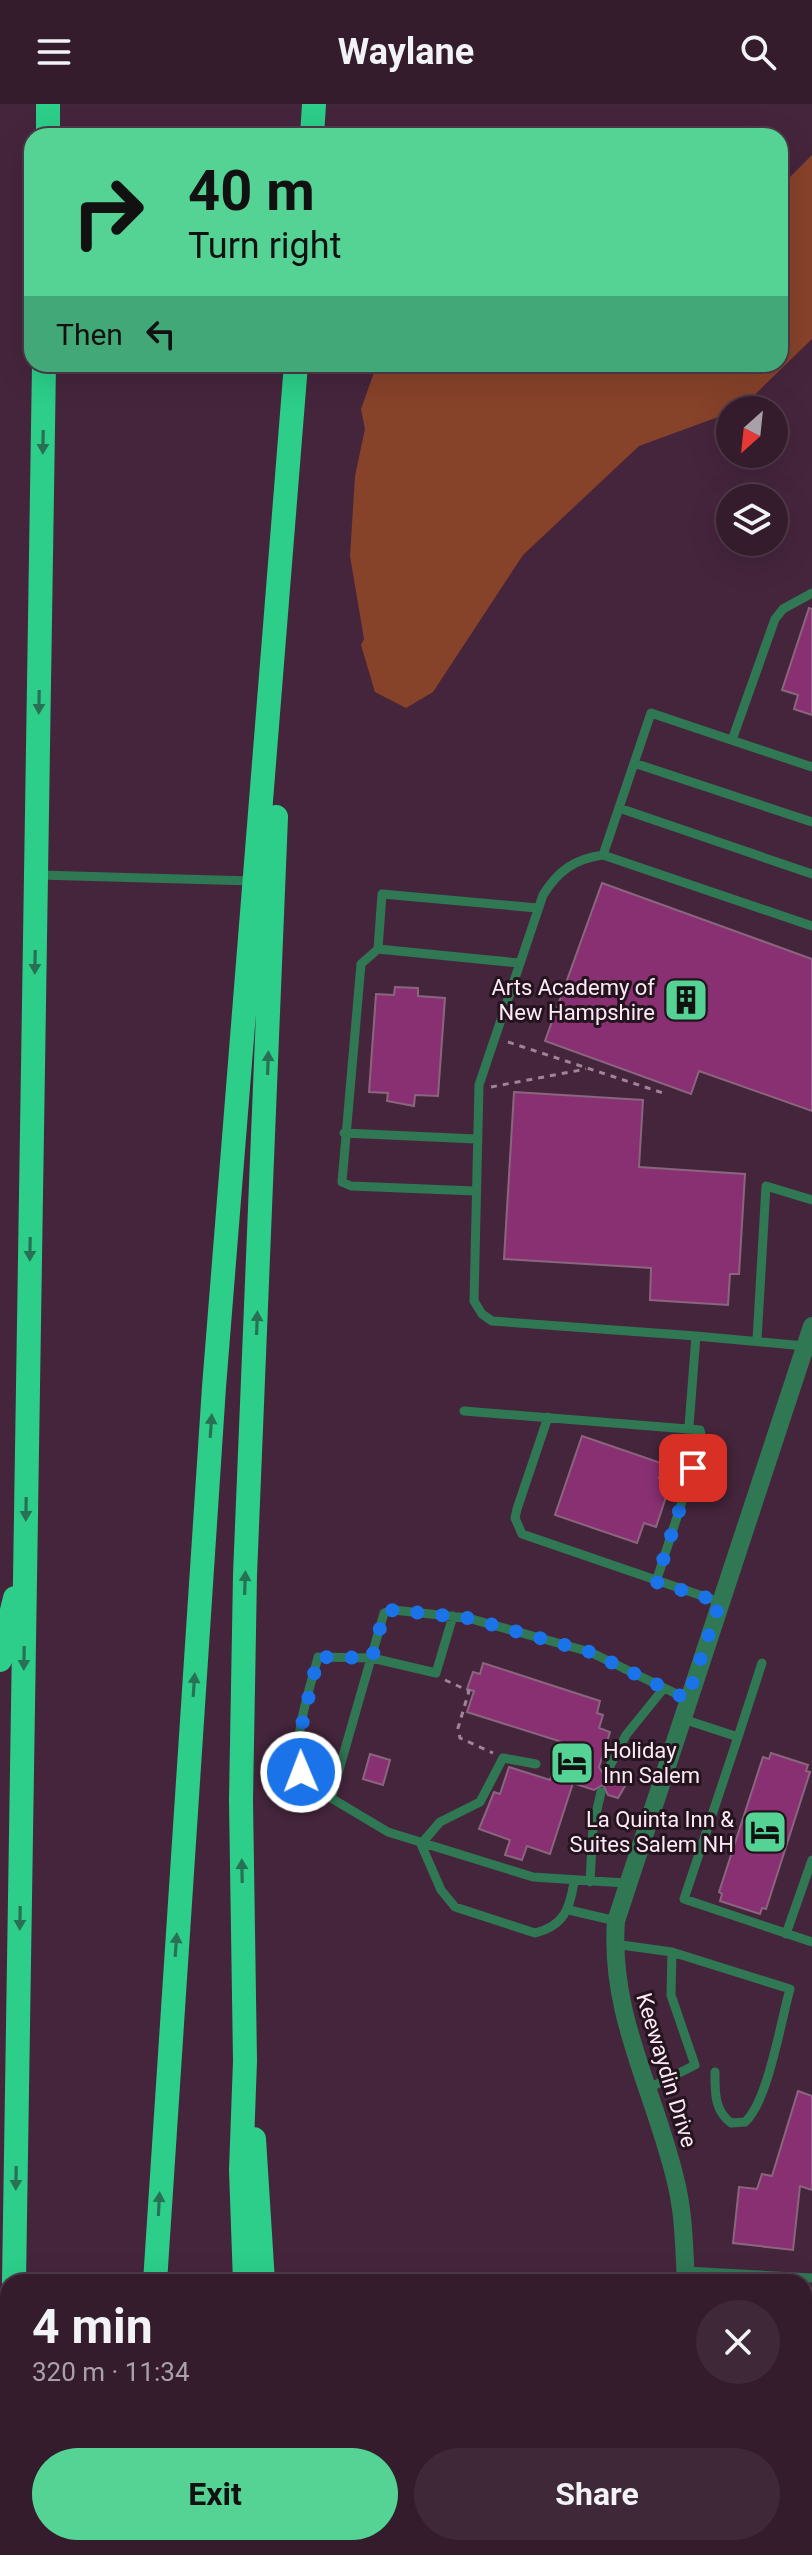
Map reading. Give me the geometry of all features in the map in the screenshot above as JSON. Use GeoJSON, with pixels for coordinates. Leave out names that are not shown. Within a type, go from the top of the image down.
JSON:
{"type":"FeatureCollection","features":[{"type":"Feature","properties":{"kind":"highway"},"geometry":{"type":"LineString","coordinates":[[48,104],[48,128]]}},
{"type":"Feature","properties":{"kind":"highway"},"geometry":{"type":"LineString","coordinates":[[312,128],[314,104]]}},
{"type":"Feature","properties":{"kind":"highway"},"geometry":{"type":"LineString","coordinates":[[14,2274],[44,372]]}},
{"type":"Feature","properties":{"kind":"highway"},"geometry":{"type":"LineString","coordinates":[[156,2274],[214,1387],[282,570],[295,372]]}},
{"type":"Feature","properties":{"kind":"highway"},"geometry":{"type":"LineString","coordinates":[[245,2274],[241,2170],[245,2061],[241,1800],[245,1605],[272,961],[282,570]]}},
{"type":"Feature","properties":{"kind":"highway"},"geometry":{"type":"LineString","coordinates":[[0,1660],[26,1552]]}},
{"type":"Feature","properties":{"kind":"highway"},"geometry":{"type":"LineString","coordinates":[[245,2061],[257,2168],[263,2274]]}},
{"type":"Feature","properties":{"kind":"street","name":"Keewaydin Drive"},"geometry":{"type":"LineString","coordinates":[[686,2274],[684,2220],[675,2176],[621,2012],[614,1944],[616,1921],[625,1883],[680,1718],[809,1347],[812,1326]]}},
{"type":"Feature","properties":{"kind":"lane"},"geometry":{"type":"LineString","coordinates":[[732,740],[775,619],[783,609],[812,593]]}},
{"type":"Feature","properties":{"kind":"lane"},"geometry":{"type":"LineString","coordinates":[[603,855],[651,713],[812,767]]}},
{"type":"Feature","properties":{"kind":"lane"},"geometry":{"type":"LineString","coordinates":[[634,763],[812,822]]}},
{"type":"Feature","properties":{"kind":"lane"},"geometry":{"type":"LineString","coordinates":[[619,808],[812,874]]}},
{"type":"Feature","properties":{"kind":"lane"},"geometry":{"type":"LineString","coordinates":[[809,1347],[757,1340],[492,1321],[482,1314],[474,1301],[479,1089],[493,1037],[537,908],[552,881],[575,861],[603,855],[812,926]]}},
{"type":"Feature","properties":{"kind":"lane"},"geometry":{"type":"LineString","coordinates":[[37,875],[256,881]]}},
{"type":"Feature","properties":{"kind":"lane"},"geometry":{"type":"LineString","coordinates":[[475,1191],[351,1186],[342,1182],[361,964],[378,949],[382,894],[537,908]]}},
{"type":"Feature","properties":{"kind":"lane"},"geometry":{"type":"LineString","coordinates":[[378,949],[519,963]]}},
{"type":"Feature","properties":{"kind":"lane"},"geometry":{"type":"LineString","coordinates":[[344,1133],[476,1139]]}},
{"type":"Feature","properties":{"kind":"lane"},"geometry":{"type":"LineString","coordinates":[[757,1340],[766,1186],[812,1200]]}},
{"type":"Feature","properties":{"kind":"lane"},"geometry":{"type":"LineString","coordinates":[[689,1426],[696,1336]]}},
{"type":"Feature","properties":{"kind":"lane"},"geometry":{"type":"LineString","coordinates":[[464,1411],[689,1426],[700,1430],[702,1440],[656,1582]]}},
{"type":"Feature","properties":{"kind":"lane"},"geometry":{"type":"LineString","coordinates":[[548,1417],[517,1509],[517,1527],[531,1540],[720,1602]]}},
{"type":"Feature","properties":{"kind":"lane"},"geometry":{"type":"LineString","coordinates":[[331,1798],[384,1613],[393,1610],[453,1616],[590,1652],[687,1699]]}},
{"type":"Feature","properties":{"kind":"lane"},"geometry":{"type":"LineString","coordinates":[[453,1616],[436,1673],[372,1658],[318,1657],[298,1742],[299,1763],[307,1781],[367,1822],[421,1844],[533,1877],[625,1883]]}},
{"type":"Feature","properties":{"kind":"lane"},"geometry":{"type":"LineString","coordinates":[[762,1663],[684,1899],[812,1942]]}},
{"type":"Feature","properties":{"kind":"lane"},"geometry":{"type":"LineString","coordinates":[[608,1770],[626,1735],[664,1688]]}},
{"type":"Feature","properties":{"kind":"lane"},"geometry":{"type":"LineString","coordinates":[[680,1718],[738,1737]]}},
{"type":"Feature","properties":{"kind":"lane"},"geometry":{"type":"LineString","coordinates":[[421,1844],[440,1822],[480,1802],[503,1758],[536,1764]]}},
{"type":"Feature","properties":{"kind":"lane"},"geometry":{"type":"LineString","coordinates":[[590,1882],[593,1827],[601,1792]]}},
{"type":"Feature","properties":{"kind":"lane"},"geometry":{"type":"LineString","coordinates":[[421,1844],[441,1890],[455,1907],[535,1933],[547,1930],[569,1910],[574,1882]]}},
{"type":"Feature","properties":{"kind":"lane"},"geometry":{"type":"LineString","coordinates":[[786,1934],[812,1860]]}},
{"type":"Feature","properties":{"kind":"lane"},"geometry":{"type":"LineString","coordinates":[[569,1910],[616,1921]]}},
{"type":"Feature","properties":{"kind":"lane"},"geometry":{"type":"LineString","coordinates":[[614,1944],[672,1952],[790,1989],[755,2111],[745,2122],[731,2123],[723,2116],[717,2106],[715,2072]]}},
{"type":"Feature","properties":{"kind":"lane"},"geometry":{"type":"LineString","coordinates":[[647,2089],[695,2065],[671,1995],[672,1952]]}},
{"type":"Feature","properties":{"kind":"path"},"geometry":{"type":"LineString","coordinates":[[493,1037],[666,1094]]}},
{"type":"Feature","properties":{"kind":"path"},"geometry":{"type":"LineString","coordinates":[[479,1089],[590,1069]]}},
{"type":"Feature","properties":{"kind":"path"},"geometry":{"type":"LineString","coordinates":[[436,1673],[447,1682],[469,1691],[458,1728],[460,1738],[503,1758]]}},
{"type":"Feature","properties":{"kind":"shaded area"},"geometry":{"type":"Polygon","coordinates":[[[812,155],[812,339],[788,362],[788,179],[812,155]]]}},
{"type":"Feature","properties":{"kind":"shaded area"},"geometry":{"type":"Polygon","coordinates":[[[374,372],[778,372],[753,396],[716,396],[716,418],[639,446],[523,555],[433,692],[406,708],[375,692],[361,645],[364,639],[350,556],[355,476],[365,429],[361,409],[374,372]]]}},
{"type":"Feature","properties":{"kind":"building"},"geometry":{"type":"Polygon","coordinates":[[[809,608],[812,609],[812,715],[794,709],[798,695],[782,690],[809,608]]]}},
{"type":"Feature","properties":{"kind":"building","name":"Arts Academy of New Hampshire"},"geometry":{"type":"Polygon","coordinates":[[[602,883],[812,959],[812,1111],[699,1071],[691,1094],[545,1041],[602,883]]]}},
{"type":"Feature","properties":{"kind":"building"},"geometry":{"type":"Polygon","coordinates":[[[395,987],[418,988],[418,996],[445,998],[438,1096],[415,1095],[414,1106],[387,1101],[388,1093],[369,1092],[376,994],[394,995],[395,987]]]}},
{"type":"Feature","properties":{"kind":"building"},"geometry":{"type":"Polygon","coordinates":[[[514,1092],[643,1100],[639,1167],[745,1174],[739,1274],[730,1274],[728,1305],[650,1300],[651,1268],[504,1259],[514,1092]]]}},
{"type":"Feature","properties":{"kind":"building"},"geometry":{"type":"Polygon","coordinates":[[[582,1436],[664,1464],[659,1478],[671,1482],[656,1527],[644,1523],[637,1543],[555,1515],[582,1436]]]}},
{"type":"Feature","properties":{"kind":"building","name":"Holiday Inn Salem"},"geometry":{"type":"Polygon","coordinates":[[[483,1663],[600,1701],[597,1713],[603,1715],[599,1728],[610,1732],[599,1767],[605,1777],[615,1772],[626,1776],[625,1786],[618,1798],[608,1795],[603,1785],[594,1790],[573,1783],[550,1854],[527,1846],[522,1860],[505,1855],[510,1840],[479,1829],[494,1792],[500,1794],[509,1767],[550,1780],[562,1742],[467,1712],[474,1691],[467,1689],[473,1672],[480,1674],[483,1663]]]}},
{"type":"Feature","properties":{"kind":"building","name":"La Quinta Inn & Suites Salem NH"},"geometry":{"type":"Polygon","coordinates":[[[771,1753],[808,1765],[806,1771],[810,1772],[766,1909],[762,1908],[760,1914],[720,1901],[722,1894],[719,1892],[763,1757],[769,1759],[771,1753]]]}},
{"type":"Feature","properties":{"kind":"building"},"geometry":{"type":"Polygon","coordinates":[[[370,1754],[390,1760],[383,1785],[363,1779],[370,1754]]]}},
{"type":"Feature","properties":{"kind":"building"},"geometry":{"type":"Polygon","coordinates":[[[798,2091],[812,2096],[812,2190],[800,2186],[793,2250],[733,2243],[739,2187],[757,2189],[762,2174],[772,2176],[798,2091]]]}},
{"type":"Feature","properties":{"kind":"place","name":"Arts Academy of New Hampshire"},"geometry":{"type":"Point","coordinates":[686,1000]}},
{"type":"Feature","properties":{"kind":"place","name":"Holiday Inn Salem"},"geometry":{"type":"Point","coordinates":[572,1763]}},
{"type":"Feature","properties":{"kind":"place","name":"La Quinta Inn & Suites Salem NH"},"geometry":{"type":"Point","coordinates":[765,1832]}},
{"type":"Feature","properties":{"kind":"route"},"geometry":{"type":"LineString","coordinates":[[301,1772],[298,1742],[318,1657],[372,1658],[378,1624],[384,1613],[393,1610],[468,1618],[590,1652],[687,1699],[720,1602],[656,1582],[693,1468]]}}]}
